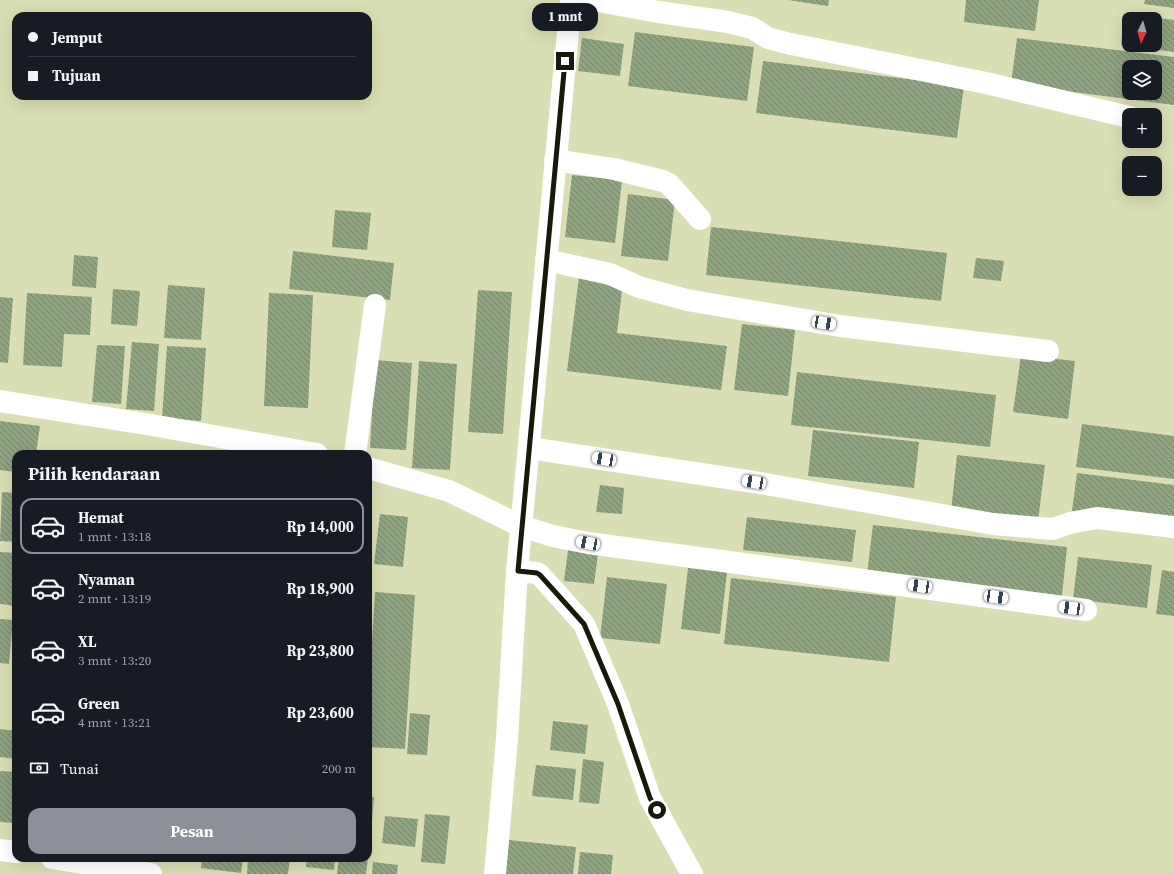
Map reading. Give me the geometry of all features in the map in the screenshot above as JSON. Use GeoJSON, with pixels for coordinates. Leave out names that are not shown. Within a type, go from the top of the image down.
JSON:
{"type":"FeatureCollection","features":[{"type":"Feature","properties":{"kind":"street"},"geometry":{"type":"LineString","coordinates":[[495,874],[507,738],[521,526],[571,0]]}},
{"type":"Feature","properties":{"kind":"street"},"geometry":{"type":"LineString","coordinates":[[593,0],[652,11],[728,22],[752,28],[768,38],[786,43],[986,83],[1122,115]]}},
{"type":"Feature","properties":{"kind":"street"},"geometry":{"type":"LineString","coordinates":[[555,160],[614,169],[663,181],[669,184],[700,220]]}},
{"type":"Feature","properties":{"kind":"street"},"geometry":{"type":"LineString","coordinates":[[546,260],[610,274],[639,287],[687,300],[840,326],[1048,351]]}},
{"type":"Feature","properties":{"kind":"street"},"geometry":{"type":"LineString","coordinates":[[356,450],[375,305]]}},
{"type":"Feature","properties":{"kind":"street"},"geometry":{"type":"LineString","coordinates":[[0,401],[146,424],[294,450]]}},
{"type":"Feature","properties":{"kind":"street"},"geometry":{"type":"LineString","coordinates":[[529,448],[754,482],[993,524],[1053,529],[1070,523],[1097,518],[1174,527]]}},
{"type":"Feature","properties":{"kind":"street"},"geometry":{"type":"LineString","coordinates":[[372,469],[449,491],[521,526],[553,536],[596,544],[1086,610]]}},
{"type":"Feature","properties":{"kind":"street"},"geometry":{"type":"LineString","coordinates":[[518,571],[537,573],[540,575],[584,624],[618,704],[650,798],[692,874]]}},
{"type":"Feature","properties":{"kind":"street"},"geometry":{"type":"LineString","coordinates":[[0,850],[12,852]]}},
{"type":"Feature","properties":{"kind":"street"},"geometry":{"type":"LineString","coordinates":[[77,862],[151,874]]}},
{"type":"Feature","properties":{"kind":"building"},"geometry":{"type":"Polygon","coordinates":[[[788,0],[829,0],[828,6],[788,0]]]}},
{"type":"Feature","properties":{"kind":"building"},"geometry":{"type":"Polygon","coordinates":[[[966,0],[1039,0],[1035,31],[964,22],[966,0]]]}},
{"type":"Feature","properties":{"kind":"building"},"geometry":{"type":"Polygon","coordinates":[[[1145,0],[1174,0],[1174,8],[1144,4],[1145,0]]]}},
{"type":"Feature","properties":{"kind":"building"},"geometry":{"type":"Polygon","coordinates":[[[1162,19],[1174,20],[1174,52],[1162,50],[1162,19]]]}},
{"type":"Feature","properties":{"kind":"building"},"geometry":{"type":"Polygon","coordinates":[[[635,32],[754,47],[747,101],[628,86],[635,32]]]}},
{"type":"Feature","properties":{"kind":"building"},"geometry":{"type":"Polygon","coordinates":[[[582,38],[624,44],[620,76],[578,71],[582,38]]]}},
{"type":"Feature","properties":{"kind":"building"},"geometry":{"type":"Polygon","coordinates":[[[1017,38],[1122,51],[1122,52],[1174,57],[1174,105],[1135,100],[1162,100],[1162,60],[1122,60],[1122,98],[1011,84],[1017,38]]]}},
{"type":"Feature","properties":{"kind":"building"},"geometry":{"type":"Polygon","coordinates":[[[763,61],[964,86],[957,138],[756,113],[763,61]]]}},
{"type":"Feature","properties":{"kind":"building"},"geometry":{"type":"Polygon","coordinates":[[[572,175],[622,180],[615,243],[565,237],[572,175]]]}},
{"type":"Feature","properties":{"kind":"building"},"geometry":{"type":"Polygon","coordinates":[[[628,194],[675,200],[668,261],[621,256],[628,194]]]}},
{"type":"Feature","properties":{"kind":"building"},"geometry":{"type":"Polygon","coordinates":[[[335,210],[371,213],[367,250],[332,247],[335,210]]]}},
{"type":"Feature","properties":{"kind":"building"},"geometry":{"type":"Polygon","coordinates":[[[711,227],[947,253],[941,301],[706,275],[711,227]]]}},
{"type":"Feature","properties":{"kind":"building"},"geometry":{"type":"Polygon","coordinates":[[[293,251],[394,263],[390,300],[289,289],[293,251]]]}},
{"type":"Feature","properties":{"kind":"building"},"geometry":{"type":"Polygon","coordinates":[[[74,255],[98,257],[96,288],[72,286],[74,255]]]}},
{"type":"Feature","properties":{"kind":"building"},"geometry":{"type":"Polygon","coordinates":[[[976,258],[1004,261],[1001,281],[973,278],[976,258]]]}},
{"type":"Feature","properties":{"kind":"building"},"geometry":{"type":"Polygon","coordinates":[[[579,277],[623,282],[617,333],[727,346],[721,390],[567,371],[579,277]]]}},
{"type":"Feature","properties":{"kind":"building"},"geometry":{"type":"Polygon","coordinates":[[[168,285],[205,288],[201,340],[164,338],[168,285]]]}},
{"type":"Feature","properties":{"kind":"building"},"geometry":{"type":"Polygon","coordinates":[[[113,289],[140,291],[137,326],[111,324],[113,289]]]}},
{"type":"Feature","properties":{"kind":"building"},"geometry":{"type":"Polygon","coordinates":[[[478,290],[512,292],[503,434],[468,432],[478,290]]]}},
{"type":"Feature","properties":{"kind":"building"},"geometry":{"type":"Polygon","coordinates":[[[27,293],[92,297],[90,335],[64,334],[62,367],[23,365],[27,293]]]}},
{"type":"Feature","properties":{"kind":"building"},"geometry":{"type":"Polygon","coordinates":[[[269,293],[313,295],[308,408],[264,406],[269,293]]]}},
{"type":"Feature","properties":{"kind":"building"},"geometry":{"type":"Polygon","coordinates":[[[0,297],[13,298],[8,363],[0,362],[0,297]]]}},
{"type":"Feature","properties":{"kind":"building"},"geometry":{"type":"Polygon","coordinates":[[[742,324],[795,330],[788,396],[734,390],[742,324]]]}},
{"type":"Feature","properties":{"kind":"building"},"geometry":{"type":"Polygon","coordinates":[[[132,342],[159,344],[154,411],[126,409],[132,342]]]}},
{"type":"Feature","properties":{"kind":"building"},"geometry":{"type":"Polygon","coordinates":[[[97,345],[125,346],[121,404],[92,402],[97,345]]]}},
{"type":"Feature","properties":{"kind":"building"},"geometry":{"type":"Polygon","coordinates":[[[167,346],[206,348],[201,421],[162,418],[167,346]]]}},
{"type":"Feature","properties":{"kind":"building"},"geometry":{"type":"Polygon","coordinates":[[[1021,355],[1075,361],[1068,419],[1013,412],[1021,355]]]}},
{"type":"Feature","properties":{"kind":"building"},"geometry":{"type":"Polygon","coordinates":[[[375,360],[412,363],[406,450],[370,448],[375,360]]]}},
{"type":"Feature","properties":{"kind":"building"},"geometry":{"type":"Polygon","coordinates":[[[419,361],[457,364],[450,470],[412,468],[419,361]]]}},
{"type":"Feature","properties":{"kind":"building"},"geometry":{"type":"Polygon","coordinates":[[[797,372],[996,395],[990,447],[791,425],[797,372]]]}},
{"type":"Feature","properties":{"kind":"building"},"geometry":{"type":"Polygon","coordinates":[[[0,421],[40,426],[37,450],[12,450],[12,472],[0,470],[0,421]]]}},
{"type":"Feature","properties":{"kind":"building"},"geometry":{"type":"Polygon","coordinates":[[[1082,424],[1174,436],[1174,479],[1076,467],[1082,424]]]}},
{"type":"Feature","properties":{"kind":"building"},"geometry":{"type":"Polygon","coordinates":[[[813,430],[919,442],[914,488],[808,476],[813,430]]]}},
{"type":"Feature","properties":{"kind":"building"},"geometry":{"type":"Polygon","coordinates":[[[957,455],[1045,465],[1038,521],[951,511],[957,455]]]}},
{"type":"Feature","properties":{"kind":"building"},"geometry":{"type":"Polygon","coordinates":[[[1077,473],[1174,485],[1174,524],[1072,511],[1077,473]]]}},
{"type":"Feature","properties":{"kind":"building"},"geometry":{"type":"Polygon","coordinates":[[[600,485],[624,488],[622,514],[596,512],[600,485]]]}},
{"type":"Feature","properties":{"kind":"building"},"geometry":{"type":"Polygon","coordinates":[[[2,492],[12,493],[12,542],[0,541],[2,492]]]}},
{"type":"Feature","properties":{"kind":"building"},"geometry":{"type":"Polygon","coordinates":[[[380,514],[408,517],[403,567],[374,564],[380,514]]]}},
{"type":"Feature","properties":{"kind":"building"},"geometry":{"type":"Polygon","coordinates":[[[747,517],[856,530],[852,562],[743,550],[747,517]]]}},
{"type":"Feature","properties":{"kind":"building"},"geometry":{"type":"Polygon","coordinates":[[[873,525],[1067,547],[1062,596],[867,574],[873,525]]]}},
{"type":"Feature","properties":{"kind":"building"},"geometry":{"type":"Polygon","coordinates":[[[568,550],[598,554],[594,584],[564,581],[568,550]]]}},
{"type":"Feature","properties":{"kind":"building"},"geometry":{"type":"Polygon","coordinates":[[[0,552],[12,553],[12,606],[0,604],[0,552]]]}},
{"type":"Feature","properties":{"kind":"building"},"geometry":{"type":"Polygon","coordinates":[[[1078,557],[1152,565],[1147,608],[1073,599],[1078,557]]]}},
{"type":"Feature","properties":{"kind":"building"},"geometry":{"type":"Polygon","coordinates":[[[688,568],[727,572],[720,634],[681,629],[688,568]]]}},
{"type":"Feature","properties":{"kind":"building"},"geometry":{"type":"Polygon","coordinates":[[[1162,570],[1174,572],[1174,616],[1156,614],[1162,570]]]}},
{"type":"Feature","properties":{"kind":"building"},"geometry":{"type":"Polygon","coordinates":[[[607,577],[667,584],[660,644],[600,638],[607,577]]]}},
{"type":"Feature","properties":{"kind":"building"},"geometry":{"type":"Polygon","coordinates":[[[731,578],[896,597],[889,662],[724,644],[731,578]]]}},
{"type":"Feature","properties":{"kind":"building"},"geometry":{"type":"Polygon","coordinates":[[[375,592],[415,595],[405,749],[372,747],[372,640],[375,592]]]}},
{"type":"Feature","properties":{"kind":"building"},"geometry":{"type":"Polygon","coordinates":[[[0,619],[12,620],[9,664],[0,663],[0,619]]]}},
{"type":"Feature","properties":{"kind":"building"},"geometry":{"type":"Polygon","coordinates":[[[410,713],[430,715],[427,755],[407,754],[410,713]]]}},
{"type":"Feature","properties":{"kind":"building"},"geometry":{"type":"Polygon","coordinates":[[[553,721],[588,725],[585,754],[550,750],[553,721]]]}},
{"type":"Feature","properties":{"kind":"building"},"geometry":{"type":"Polygon","coordinates":[[[0,729],[12,730],[12,758],[0,757],[0,729]]]}},
{"type":"Feature","properties":{"kind":"building"},"geometry":{"type":"Polygon","coordinates":[[[583,759],[604,762],[599,804],[579,802],[583,759]]]}},
{"type":"Feature","properties":{"kind":"building"},"geometry":{"type":"Polygon","coordinates":[[[536,765],[576,769],[573,800],[532,796],[536,765]]]}},
{"type":"Feature","properties":{"kind":"building"},"geometry":{"type":"Polygon","coordinates":[[[0,771],[12,772],[12,823],[0,822],[0,771]]]}},
{"type":"Feature","properties":{"kind":"building"},"geometry":{"type":"Polygon","coordinates":[[[372,797],[374,797],[372,820],[372,797]]]}},
{"type":"Feature","properties":{"kind":"building"},"geometry":{"type":"Polygon","coordinates":[[[425,814],[450,816],[445,864],[421,862],[425,814]]]}},
{"type":"Feature","properties":{"kind":"building"},"geometry":{"type":"Polygon","coordinates":[[[385,816],[418,819],[415,847],[382,843],[385,816]]]}},
{"type":"Feature","properties":{"kind":"building"},"geometry":{"type":"Polygon","coordinates":[[[509,840],[576,847],[573,874],[505,874],[509,840]]]}},
{"type":"Feature","properties":{"kind":"building"},"geometry":{"type":"Polygon","coordinates":[[[580,852],[613,855],[611,874],[578,874],[580,852]]]}},
{"type":"Feature","properties":{"kind":"building"},"geometry":{"type":"Polygon","coordinates":[[[202,862],[242,862],[241,873],[201,868],[202,862]]]}},
{"type":"Feature","properties":{"kind":"building"},"geometry":{"type":"Polygon","coordinates":[[[248,862],[290,862],[288,874],[247,874],[248,862]]]}},
{"type":"Feature","properties":{"kind":"building"},"geometry":{"type":"Polygon","coordinates":[[[307,862],[335,862],[334,870],[306,867],[307,862]]]}},
{"type":"Feature","properties":{"kind":"building"},"geometry":{"type":"Polygon","coordinates":[[[338,862],[368,862],[366,874],[337,874],[338,862]]]}},
{"type":"Feature","properties":{"kind":"building"},"geometry":{"type":"Polygon","coordinates":[[[373,862],[398,865],[397,874],[372,874],[373,862]]]}},
{"type":"Feature","properties":{"kind":"route"},"geometry":{"type":"LineString","coordinates":[[565,61],[518,571],[537,573],[540,575],[584,624],[618,704],[650,798],[657,810]]}}]}
